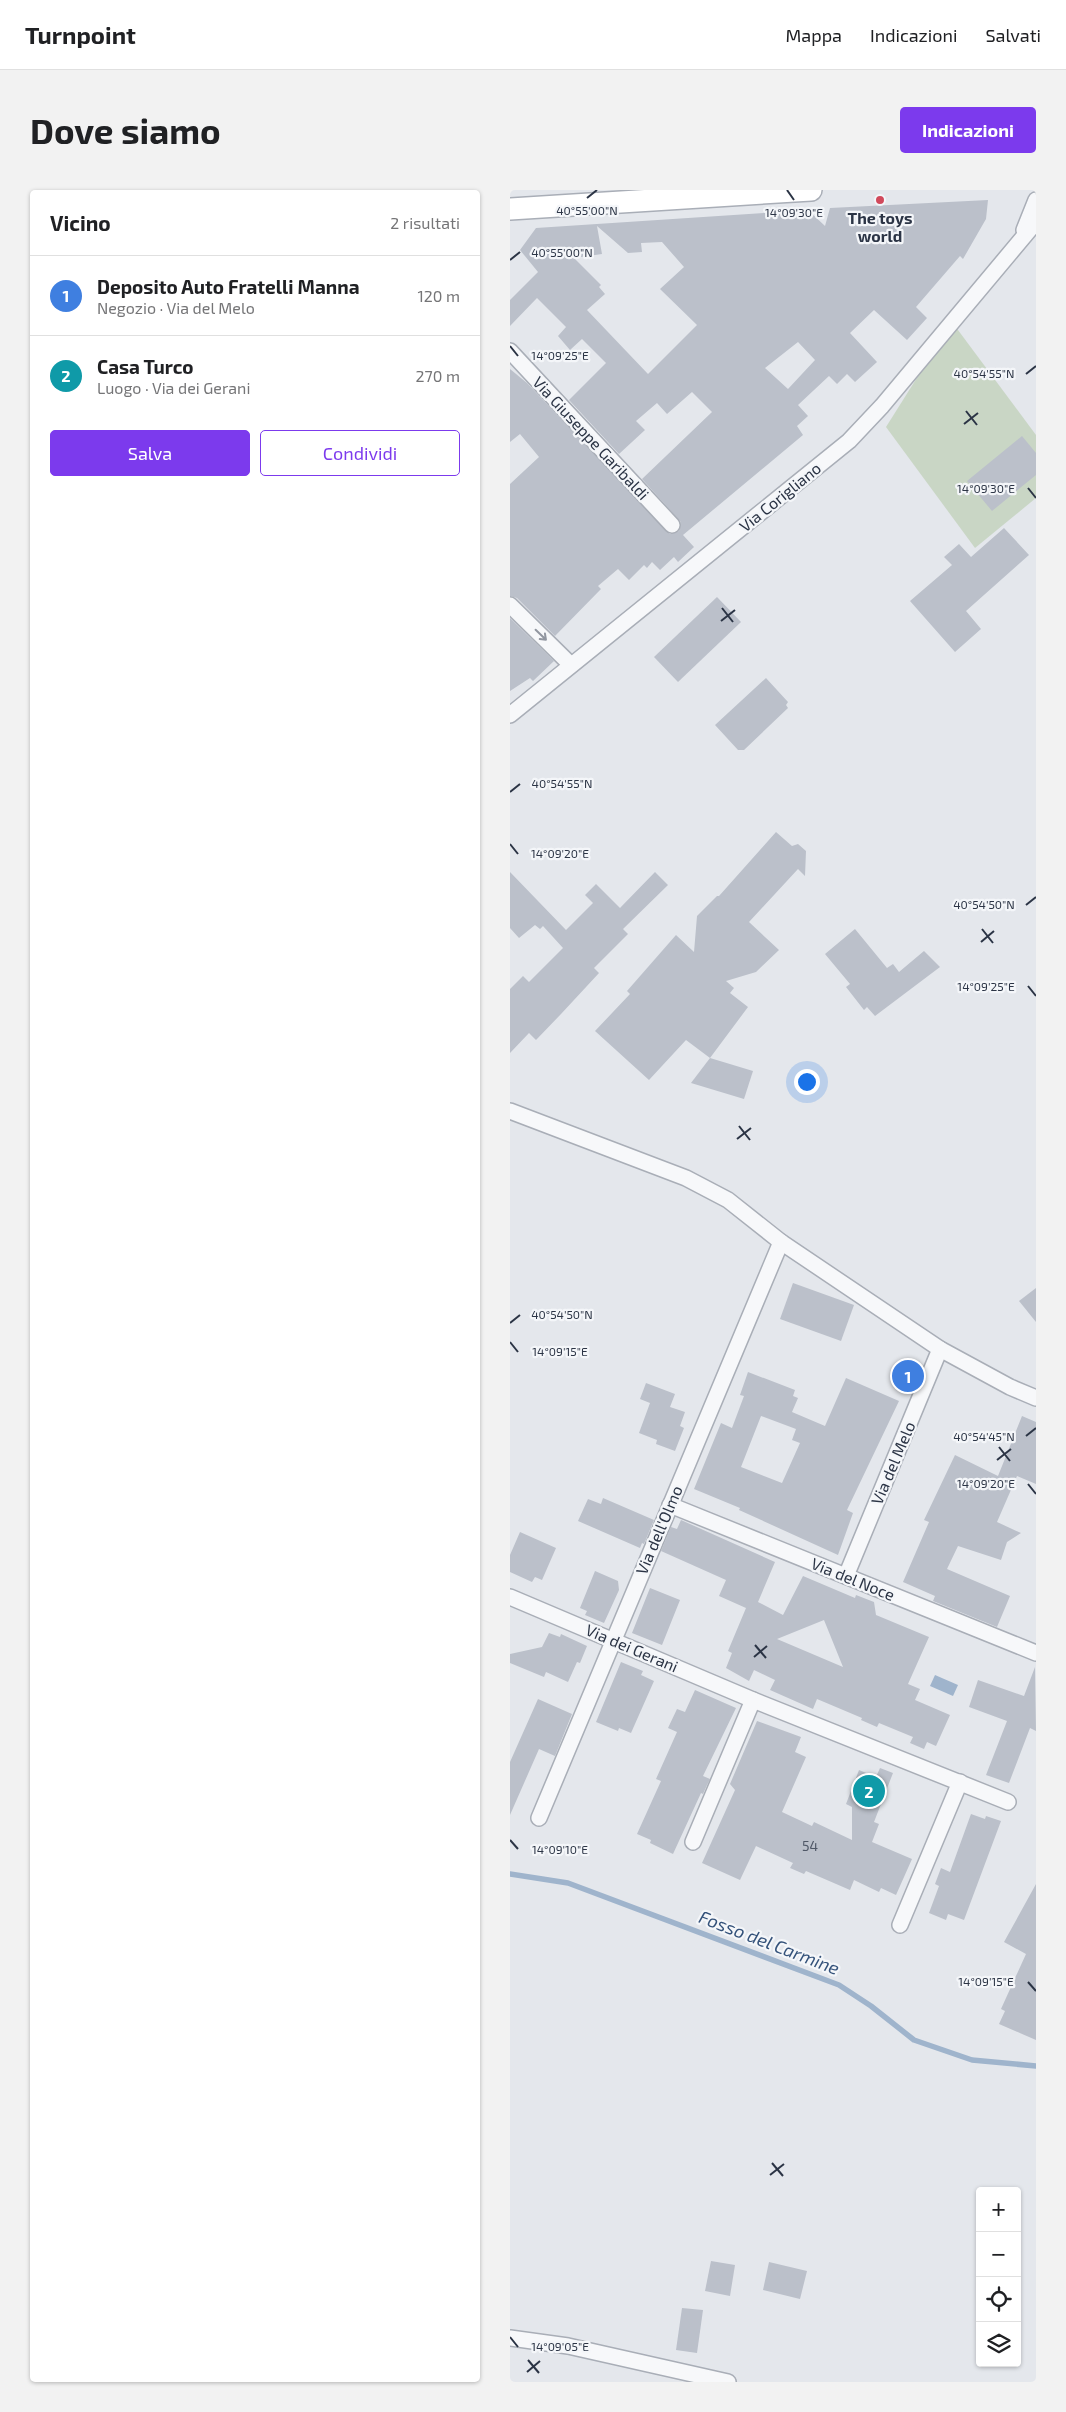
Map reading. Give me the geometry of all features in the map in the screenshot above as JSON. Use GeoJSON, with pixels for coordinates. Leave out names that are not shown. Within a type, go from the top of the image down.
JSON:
{"type":"FeatureCollection","features":[{"type":"Feature","properties":{"kind":"main road"},"geometry":{"type":"LineString","coordinates":[[510,209],[811,190]]}},
{"type":"Feature","properties":{"kind":"street"},"geometry":{"type":"LineString","coordinates":[[1016,245],[1033,198]]}},
{"type":"Feature","properties":{"kind":"street","name":"Via Corigliano"},"geometry":{"type":"LineString","coordinates":[[512,709],[571,665],[849,440],[882,406],[1036,222]]}},
{"type":"Feature","properties":{"kind":"street","name":"Via Giuseppe Garibaldi"},"geometry":{"type":"LineString","coordinates":[[510,351],[672,525]]}},
{"type":"Feature","properties":{"kind":"street"},"geometry":{"type":"LineString","coordinates":[[510,605],[571,665]]}},
{"type":"Feature","properties":{"kind":"street"},"geometry":{"type":"LineString","coordinates":[[512,1116],[686,1178],[728,1200],[781,1242],[940,1349],[1010,1387],[1036,1398]]}},
{"type":"Feature","properties":{"kind":"street","name":"Via dell'Olmo"},"geometry":{"type":"LineString","coordinates":[[540,1818],[781,1242]]}},
{"type":"Feature","properties":{"kind":"street","name":"Via del Melo"},"geometry":{"type":"LineString","coordinates":[[846,1576],[940,1349]]}},
{"type":"Feature","properties":{"kind":"street","name":"Via del Noce"},"geometry":{"type":"LineString","coordinates":[[670,1505],[1036,1653]]}},
{"type":"Feature","properties":{"kind":"street","name":"Via dei Gerani"},"geometry":{"type":"LineString","coordinates":[[510,1598],[752,1700],[1008,1802]]}},
{"type":"Feature","properties":{"kind":"street"},"geometry":{"type":"LineString","coordinates":[[693,1842],[752,1700]]}},
{"type":"Feature","properties":{"kind":"street"},"geometry":{"type":"LineString","coordinates":[[900,1925],[960,1782]]}},
{"type":"Feature","properties":{"kind":"street"},"geometry":{"type":"LineString","coordinates":[[510,2338],[568,2346],[728,2382]]}},
{"type":"Feature","properties":{"kind":"green space"},"geometry":{"type":"Polygon","coordinates":[[[955,326],[1036,435],[1036,498],[975,548],[886,427],[925,365],[955,326]]]}},
{"type":"Feature","properties":{"kind":"water"},"geometry":{"type":"Polygon","coordinates":[[[935,1675],[958,1685],[953,1696],[930,1686],[935,1675]]]}},
{"type":"Feature","properties":{"kind":"building"},"geometry":{"type":"Polygon","coordinates":[[[988,200],[986,219],[963,259],[960,256],[916,307],[927,318],[907,340],[874,310],[850,333],[877,362],[855,382],[847,374],[837,384],[829,376],[798,405],[808,416],[797,426],[803,435],[683,535],[694,547],[678,562],[674,557],[660,570],[652,562],[647,568],[644,565],[629,580],[618,569],[598,586],[601,589],[555,636],[517,598],[510,596],[510,484],[539,457],[520,434],[510,442],[510,369],[527,383],[670,534],[679,531],[681,522],[642,479],[712,412],[692,392],[667,414],[657,403],[636,421],[645,430],[619,454],[569,400],[606,363],[582,339],[570,350],[558,336],[566,327],[537,298],[510,326],[510,300],[538,272],[520,250],[536,228],[808,210],[825,226],[830,208],[988,200]],[[597,226],[602,254],[574,258],[601,285],[599,287],[605,294],[587,310],[648,374],[697,325],[660,289],[684,267],[662,242],[641,243],[642,252],[628,253],[597,226]],[[798,342],[765,368],[788,389],[815,360],[798,342]]]}},
{"type":"Feature","properties":{"kind":"building"},"geometry":{"type":"Polygon","coordinates":[[[1022,436],[1036,453],[1036,475],[992,511],[967,481],[1022,436]]]}},
{"type":"Feature","properties":{"kind":"building"},"geometry":{"type":"Polygon","coordinates":[[[1004,528],[1029,555],[966,611],[981,629],[955,652],[910,601],[952,565],[944,557],[959,544],[971,557],[1004,528]]]}},
{"type":"Feature","properties":{"kind":"building"},"geometry":{"type":"Polygon","coordinates":[[[717,597],[741,622],[678,682],[654,657],[717,597]]]}},
{"type":"Feature","properties":{"kind":"building"},"geometry":{"type":"Polygon","coordinates":[[[510,618],[554,661],[533,681],[530,678],[510,691],[510,618]]]}},
{"type":"Feature","properties":{"kind":"building"},"geometry":{"type":"Polygon","coordinates":[[[766,678],[788,702],[786,705],[788,708],[744,750],[738,750],[715,725],[766,678]]]}},
{"type":"Feature","properties":{"kind":"building"},"geometry":{"type":"Polygon","coordinates":[[[776,832],[792,846],[798,844],[806,851],[805,876],[798,869],[749,922],[779,950],[756,972],[726,981],[734,988],[730,993],[748,1007],[710,1058],[686,1040],[649,1080],[595,1031],[630,994],[627,991],[676,935],[694,952],[697,916],[719,896],[776,832]]]}},
{"type":"Feature","properties":{"kind":"building"},"geometry":{"type":"Polygon","coordinates":[[[510,872],[566,930],[593,903],[585,895],[596,884],[620,908],[655,872],[668,885],[623,929],[628,934],[594,968],[599,973],[561,1014],[536,1040],[529,1033],[510,1053],[510,989],[523,976],[529,982],[563,948],[543,926],[540,929],[535,925],[519,938],[510,928],[510,872]]]}},
{"type":"Feature","properties":{"kind":"building"},"geometry":{"type":"Polygon","coordinates":[[[855,929],[887,968],[893,964],[899,972],[924,951],[940,967],[875,1016],[867,1007],[864,1010],[846,987],[850,984],[825,954],[855,929]]]}},
{"type":"Feature","properties":{"kind":"building"},"geometry":{"type":"Polygon","coordinates":[[[710,1058],[753,1071],[744,1099],[691,1083],[710,1058]]]}},
{"type":"Feature","properties":{"kind":"building"},"geometry":{"type":"Polygon","coordinates":[[[793,1283],[854,1305],[841,1341],[780,1319],[793,1283]]]}},
{"type":"Feature","properties":{"kind":"building"},"geometry":{"type":"Polygon","coordinates":[[[1036,1288],[1036,1322],[1019,1301],[1036,1288]]]}},
{"type":"Feature","properties":{"kind":"building"},"geometry":{"type":"Polygon","coordinates":[[[748,1372],[795,1390],[793,1396],[798,1398],[792,1412],[825,1426],[846,1378],[899,1401],[847,1510],[853,1513],[838,1555],[739,1510],[740,1508],[694,1489],[721,1423],[732,1428],[744,1396],[740,1395],[748,1372]],[[761,1416],[741,1467],[782,1483],[800,1443],[792,1440],[796,1429],[761,1416]]]}},
{"type":"Feature","properties":{"kind":"building"},"geometry":{"type":"Polygon","coordinates":[[[646,1383],[675,1394],[670,1407],[685,1412],[680,1426],[684,1428],[675,1451],[656,1444],[657,1440],[639,1433],[650,1403],[640,1399],[646,1383]]]}},
{"type":"Feature","properties":{"kind":"building"},"geometry":{"type":"Polygon","coordinates":[[[1022,1416],[1036,1422],[1036,1484],[1017,1476],[997,1522],[1021,1533],[1007,1542],[1001,1560],[958,1546],[947,1569],[1010,1596],[997,1627],[933,1601],[935,1596],[903,1582],[929,1522],[924,1520],[955,1455],[998,1476],[1022,1416]]]}},
{"type":"Feature","properties":{"kind":"building"},"geometry":{"type":"Polygon","coordinates":[[[603,1498],[654,1520],[644,1544],[642,1543],[640,1548],[578,1521],[588,1499],[601,1504],[603,1498]]]}},
{"type":"Feature","properties":{"kind":"building"},"geometry":{"type":"Polygon","coordinates":[[[681,1520],[775,1562],[758,1602],[783,1615],[803,1576],[855,1598],[856,1595],[874,1602],[876,1615],[929,1637],[908,1684],[920,1689],[915,1700],[950,1715],[936,1746],[927,1742],[924,1749],[910,1743],[913,1737],[879,1723],[877,1727],[861,1720],[862,1718],[817,1699],[813,1709],[770,1690],[775,1680],[754,1670],[749,1681],[726,1668],[732,1653],[728,1651],[746,1608],[719,1596],[726,1580],[661,1551],[671,1527],[677,1529],[681,1520]],[[824,1620],[777,1639],[843,1667],[824,1620]]]}},
{"type":"Feature","properties":{"kind":"building"},"geometry":{"type":"Polygon","coordinates":[[[520,1532],[556,1548],[542,1580],[535,1577],[532,1582],[510,1572],[510,1555],[520,1532]]]}},
{"type":"Feature","properties":{"kind":"building"},"geometry":{"type":"Polygon","coordinates":[[[595,1571],[618,1581],[619,1590],[604,1623],[585,1615],[587,1611],[580,1608],[595,1571]]]}},
{"type":"Feature","properties":{"kind":"building"},"geometry":{"type":"Polygon","coordinates":[[[650,1588],[680,1600],[662,1645],[632,1633],[650,1588]]]}},
{"type":"Feature","properties":{"kind":"building"},"geometry":{"type":"Polygon","coordinates":[[[549,1633],[560,1637],[561,1634],[587,1646],[580,1663],[577,1662],[568,1682],[546,1672],[544,1677],[510,1663],[510,1654],[542,1647],[549,1633]]]}},
{"type":"Feature","properties":{"kind":"building"},"geometry":{"type":"Polygon","coordinates":[[[621,1662],[643,1671],[641,1675],[654,1681],[631,1733],[619,1728],[618,1731],[596,1722],[621,1662]]]}},
{"type":"Feature","properties":{"kind":"building"},"geometry":{"type":"Polygon","coordinates":[[[1035,1667],[1036,1731],[1030,1728],[1009,1783],[986,1775],[1007,1721],[969,1707],[978,1680],[1024,1696],[1035,1667]]]}},
{"type":"Feature","properties":{"kind":"building"},"geometry":{"type":"Polygon","coordinates":[[[695,1690],[736,1708],[703,1776],[710,1779],[703,1794],[701,1793],[673,1854],[650,1843],[651,1840],[637,1834],[661,1781],[656,1779],[677,1732],[668,1728],[677,1709],[685,1712],[695,1690]]]}},
{"type":"Feature","properties":{"kind":"building"},"geometry":{"type":"Polygon","coordinates":[[[538,1699],[572,1714],[555,1756],[539,1749],[510,1815],[510,1762],[538,1699]]]}},
{"type":"Feature","properties":{"kind":"building"},"geometry":{"type":"Polygon","coordinates":[[[757,1721],[801,1737],[795,1752],[806,1757],[782,1812],[812,1826],[814,1822],[852,1840],[852,1807],[846,1804],[859,1770],[876,1777],[880,1768],[893,1773],[874,1822],[879,1824],[872,1842],[912,1859],[896,1895],[881,1888],[879,1892],[854,1880],[850,1890],[806,1871],[804,1874],[790,1868],[793,1863],[756,1846],[740,1880],[702,1863],[735,1790],[730,1784],[757,1721]]]}},
{"type":"Feature","properties":{"kind":"building"},"geometry":{"type":"Polygon","coordinates":[[[971,1814],[985,1819],[986,1816],[1001,1821],[964,1920],[948,1914],[946,1920],[929,1913],[939,1886],[935,1884],[941,1868],[950,1872],[971,1814]]]}},
{"type":"Feature","properties":{"kind":"building"},"geometry":{"type":"Polygon","coordinates":[[[1036,1884],[1036,2040],[999,2024],[1005,2011],[1001,2009],[1026,1954],[1004,1942],[1036,1884]]]}},
{"type":"Feature","properties":{"kind":"building"},"geometry":{"type":"Polygon","coordinates":[[[711,2261],[735,2265],[730,2296],[705,2291],[711,2261]]]}},
{"type":"Feature","properties":{"kind":"building"},"geometry":{"type":"Polygon","coordinates":[[[769,2262],[807,2271],[800,2299],[763,2290],[769,2262]]]}},
{"type":"Feature","properties":{"kind":"building"},"geometry":{"type":"Polygon","coordinates":[[[682,2308],[703,2310],[697,2353],[676,2350],[682,2308]]]}},
{"type":"Feature","properties":{"kind":"waterway","name":"Fosso del Carmine"},"geometry":{"type":"LineString","coordinates":[[510,1874],[568,1883],[839,1985],[871,2006],[914,2040],[972,2060],[1036,2066]]}},
{"type":"Feature","properties":{"kind":"place","name":"The toys world"},"geometry":{"type":"Point","coordinates":[880,200]}},
{"type":"Feature","properties":{"kind":"place","name":"Deposito Auto Fratelli Manna"},"geometry":{"type":"Point","coordinates":[908,1376]}},
{"type":"Feature","properties":{"kind":"place","name":"Casa Turco"},"geometry":{"type":"Point","coordinates":[869,1791]}}]}
